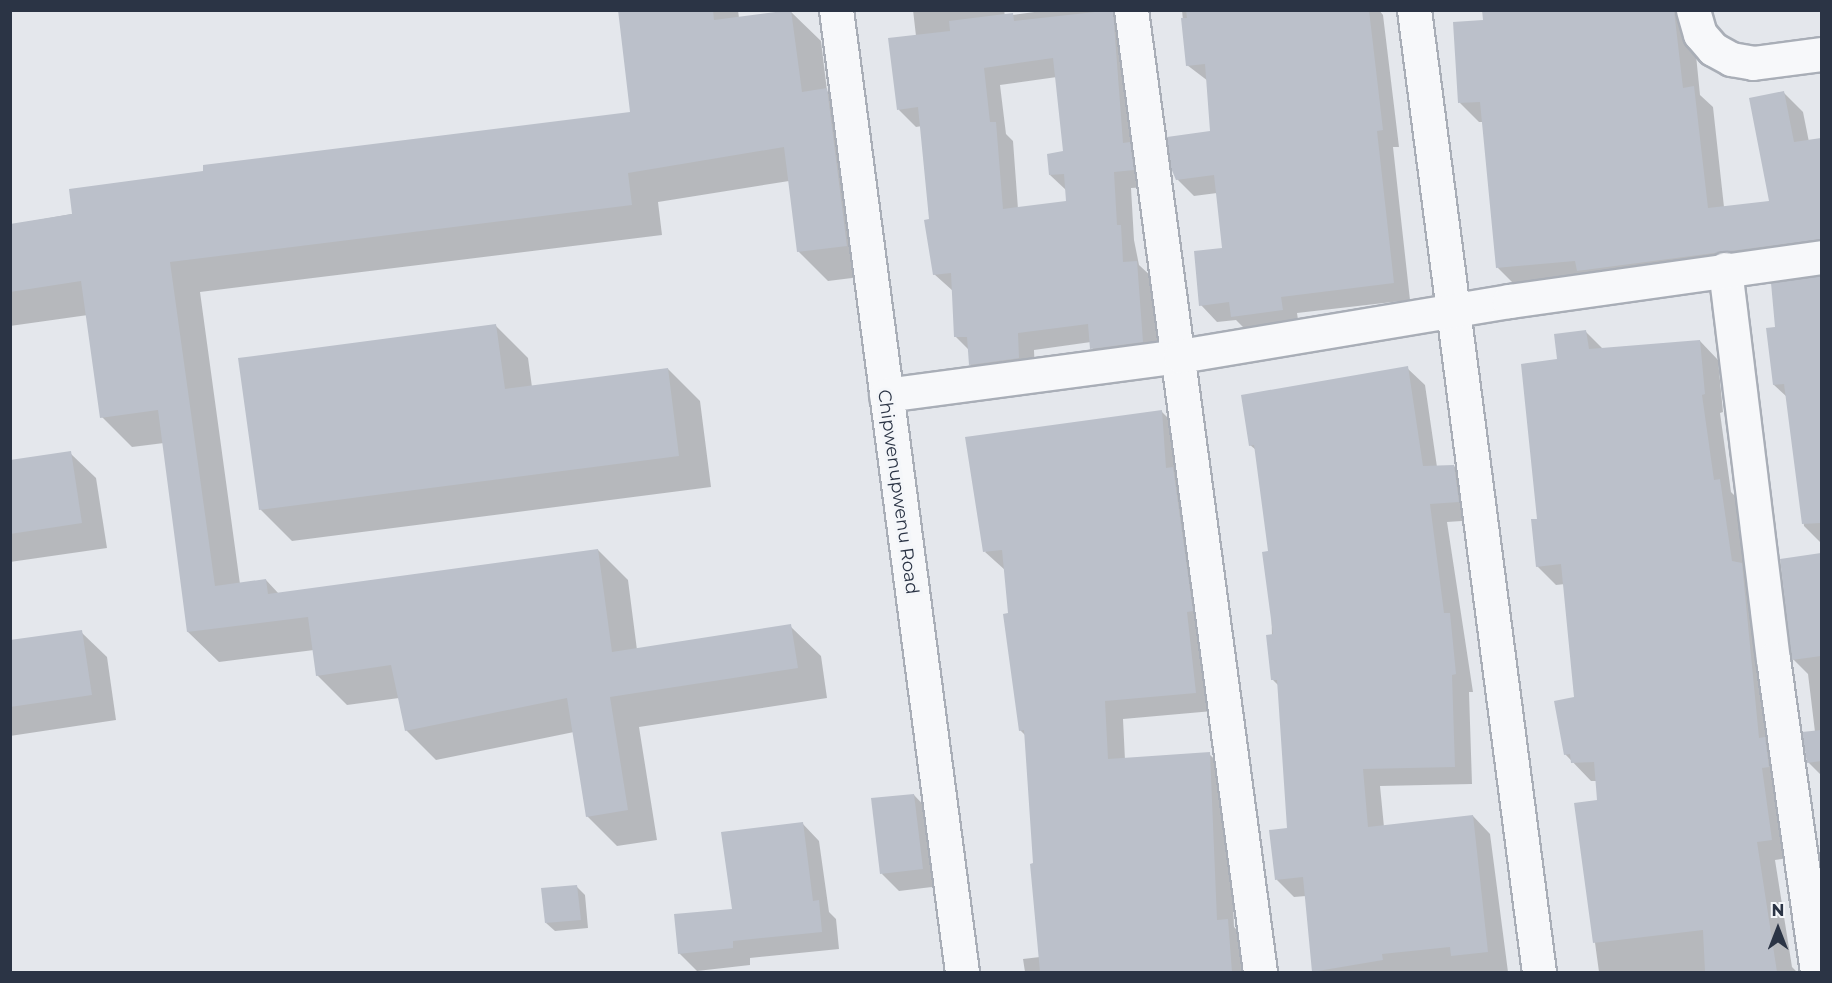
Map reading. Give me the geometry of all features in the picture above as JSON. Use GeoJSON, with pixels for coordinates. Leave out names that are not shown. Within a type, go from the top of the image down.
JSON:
{"type":"FeatureCollection","features":[{"type":"Feature","properties":{"kind":"street","name":"Chipwenupwenu Road"},"geometry":{"type":"LineString","coordinates":[[836,10],[962,972]]}},
{"type":"Feature","properties":{"kind":"street"},"geometry":{"type":"LineString","coordinates":[[1131,10],[1180,357],[1260,972]]}},
{"type":"Feature","properties":{"kind":"street"},"geometry":{"type":"LineString","coordinates":[[1414,10],[1451,311],[1539,972]]}},
{"type":"Feature","properties":{"kind":"street"},"geometry":{"type":"LineString","coordinates":[[1693,10],[1700,34],[1713,49],[1731,59],[1753,63],[1821,54]]}},
{"type":"Feature","properties":{"kind":"street"},"geometry":{"type":"LineString","coordinates":[[886,395],[1180,357],[1451,311],[1725,269],[1821,257]]}},
{"type":"Feature","properties":{"kind":"street"},"geometry":{"type":"LineString","coordinates":[[1725,269],[1773,659],[1817,972]]}},
{"type":"Feature","properties":{"kind":"building"},"geometry":{"type":"Polygon","coordinates":[[[618,10],[713,10],[714,20],[791,10],[802,92],[827,88],[847,246],[797,252],[784,147],[628,173],[632,205],[170,262],[215,586],[266,579],[268,594],[598,549],[612,652],[791,624],[798,668],[610,697],[628,810],[586,817],[567,698],[405,731],[391,665],[316,676],[308,617],[187,632],[158,410],[100,418],[81,281],[10,292],[10,224],[72,214],[69,189],[203,171],[203,165],[630,112],[618,10]]]}},
{"type":"Feature","properties":{"kind":"building"},"geometry":{"type":"Polygon","coordinates":[[[1113,10],[1123,143],[1130,142],[1134,170],[1114,172],[1117,225],[1121,225],[1123,262],[1137,261],[1143,342],[1090,349],[1088,324],[1018,333],[1019,358],[969,365],[967,337],[954,337],[951,273],[933,275],[924,220],[929,219],[918,107],[897,110],[888,38],[950,31],[949,21],[1013,13],[1014,21],[1113,10]],[[1053,58],[984,68],[990,122],[996,122],[1003,209],[1066,201],[1064,174],[1049,175],[1047,154],[1063,151],[1053,58]]]}},
{"type":"Feature","properties":{"kind":"building"},"geometry":{"type":"Polygon","coordinates":[[[1186,10],[1369,10],[1383,130],[1377,131],[1394,283],[1281,297],[1283,310],[1231,317],[1229,302],[1199,306],[1194,251],[1222,248],[1214,175],[1176,180],[1171,168],[1167,137],[1210,131],[1205,64],[1186,66],[1181,18],[1187,18],[1186,10]]]}},
{"type":"Feature","properties":{"kind":"building"},"geometry":{"type":"Polygon","coordinates":[[[1482,10],[1674,10],[1683,88],[1694,86],[1708,208],[1769,201],[1749,98],[1784,91],[1794,142],[1821,138],[1821,239],[1577,271],[1575,261],[1496,268],[1480,102],[1458,103],[1453,22],[1483,20],[1482,10]]]}},
{"type":"Feature","properties":{"kind":"building"},"geometry":{"type":"Polygon","coordinates":[[[1821,276],[1821,523],[1802,524],[1784,384],[1773,385],[1766,328],[1775,327],[1771,283],[1821,276]]]}},
{"type":"Feature","properties":{"kind":"building"},"geometry":{"type":"Polygon","coordinates":[[[496,324],[505,389],[668,368],[679,456],[259,510],[238,358],[496,324]]]}},
{"type":"Feature","properties":{"kind":"building"},"geometry":{"type":"Polygon","coordinates":[[[1586,330],[1589,349],[1700,340],[1705,394],[1702,395],[1714,480],[1720,479],[1732,561],[1742,563],[1759,738],[1765,737],[1769,767],[1762,768],[1772,840],[1757,842],[1777,972],[1705,972],[1703,930],[1593,943],[1574,803],[1597,800],[1594,762],[1571,763],[1570,754],[1564,755],[1554,701],[1574,697],[1561,564],[1536,567],[1531,519],[1537,519],[1521,364],[1557,359],[1554,334],[1586,330]]]}},
{"type":"Feature","properties":{"kind":"building"},"geometry":{"type":"Polygon","coordinates":[[[1408,366],[1423,466],[1454,465],[1459,502],[1430,504],[1444,613],[1450,613],[1456,674],[1452,675],[1455,767],[1363,769],[1368,827],[1473,815],[1488,952],[1451,956],[1450,947],[1382,954],[1383,960],[1312,972],[1303,877],[1275,880],[1269,830],[1287,828],[1277,680],[1271,680],[1266,635],[1273,634],[1262,552],[1268,551],[1254,445],[1249,446],[1241,395],[1408,366]]]}},
{"type":"Feature","properties":{"kind":"building"},"geometry":{"type":"Polygon","coordinates":[[[1162,410],[1166,468],[1173,467],[1193,611],[1187,612],[1196,693],[1105,701],[1108,759],[1210,752],[1217,920],[1228,919],[1232,972],[1040,972],[1030,864],[1033,863],[1024,730],[1019,731],[1003,614],[1008,613],[1002,550],[983,552],[965,437],[1162,410]]]}},
{"type":"Feature","properties":{"kind":"building"},"geometry":{"type":"Polygon","coordinates":[[[71,451],[82,523],[10,534],[10,460],[71,451]]]}},
{"type":"Feature","properties":{"kind":"building"},"geometry":{"type":"Polygon","coordinates":[[[1821,553],[1821,656],[1792,660],[1780,559],[1821,553]]]}},
{"type":"Feature","properties":{"kind":"building"},"geometry":{"type":"Polygon","coordinates":[[[82,630],[92,695],[10,707],[10,640],[82,630]]]}},
{"type":"Feature","properties":{"kind":"building"},"geometry":{"type":"Polygon","coordinates":[[[1821,730],[1821,761],[1807,763],[1802,732],[1821,730]]]}},
{"type":"Feature","properties":{"kind":"building"},"geometry":{"type":"Polygon","coordinates":[[[914,794],[923,869],[880,874],[871,798],[914,794]]]}},
{"type":"Feature","properties":{"kind":"building"},"geometry":{"type":"Polygon","coordinates":[[[803,822],[813,901],[819,900],[822,932],[733,941],[733,948],[678,954],[674,914],[732,909],[721,832],[803,822]]]}},
{"type":"Feature","properties":{"kind":"building"},"geometry":{"type":"Polygon","coordinates":[[[577,885],[581,920],[545,923],[541,888],[577,885]]]}}]}
